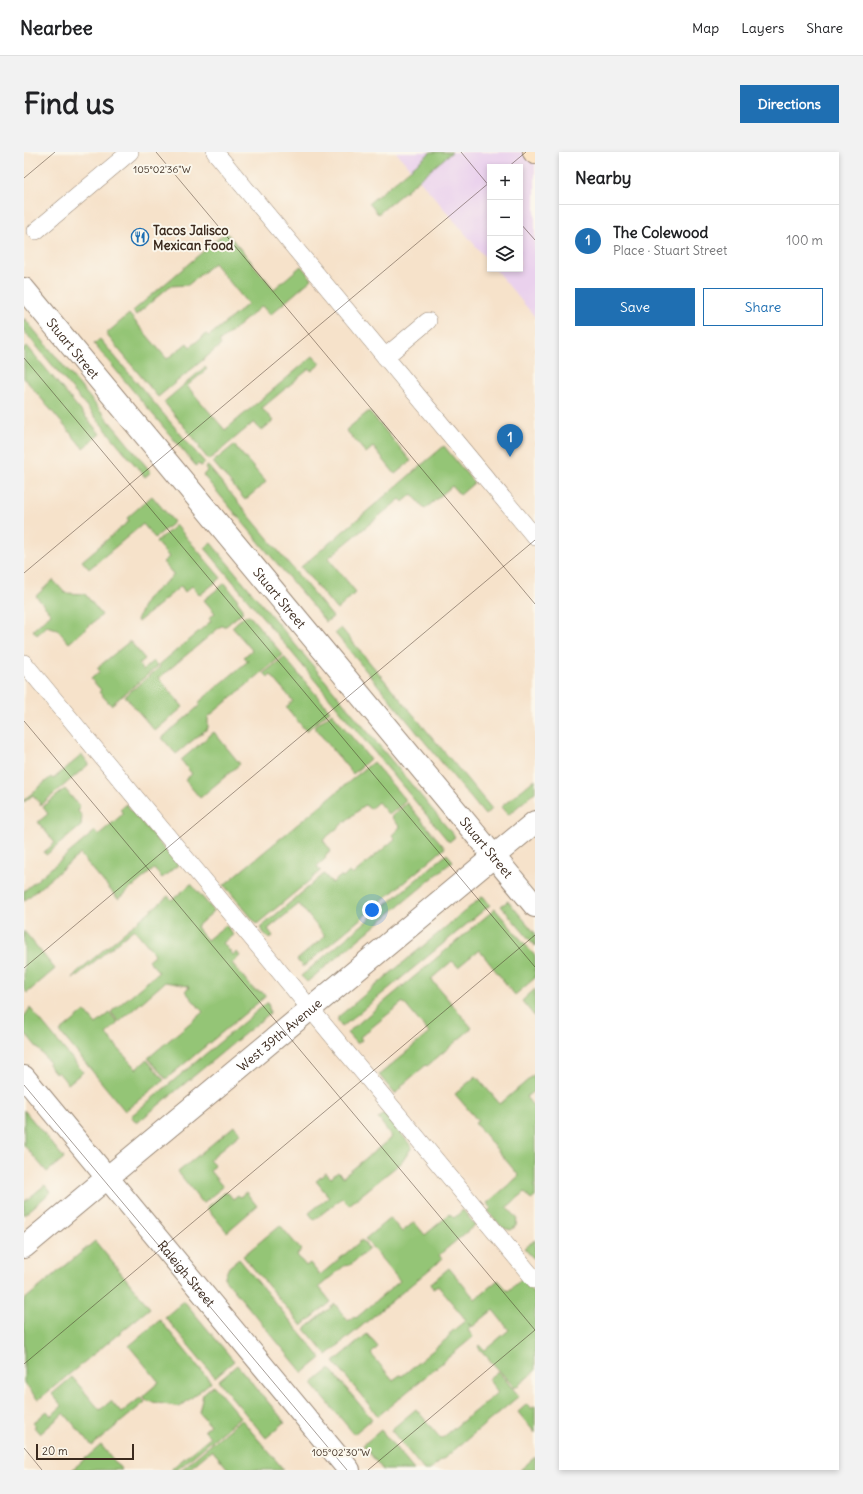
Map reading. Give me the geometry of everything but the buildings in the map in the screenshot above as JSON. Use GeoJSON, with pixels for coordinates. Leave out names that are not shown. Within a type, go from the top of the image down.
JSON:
{"type":"FeatureCollection","features":[{"type":"Feature","properties":{"kind":"street","name":"Stuart Street"},"geometry":{"type":"LineString","coordinates":[[24,289],[535,906]]}},
{"type":"Feature","properties":{"kind":"street","name":"West 39th Avenue"},"geometry":{"type":"LineString","coordinates":[[24,1247],[535,822]]}},
{"type":"Feature","properties":{"kind":"street","name":"Raleigh Street"},"geometry":{"type":"LineString","coordinates":[[24,1077],[350,1470]]}},
{"type":"Feature","properties":{"kind":"lane"},"geometry":{"type":"LineString","coordinates":[[36,231],[130,152]]}},
{"type":"Feature","properties":{"kind":"lane"},"geometry":{"type":"LineString","coordinates":[[215,152],[535,537]]}},
{"type":"Feature","properties":{"kind":"lane"},"geometry":{"type":"LineString","coordinates":[[385,356],[428,321]]}},
{"type":"Feature","properties":{"kind":"lane"},"geometry":{"type":"LineString","coordinates":[[24,663],[535,1280]]}},
{"type":"Feature","properties":{"kind":"shaded area"},"geometry":{"type":"Polygon","coordinates":[[[396,152],[535,152],[535,317],[498,272],[523,272],[523,164],[487,164],[487,259],[396,152]]]}},
{"type":"Feature","properties":{"kind":"green space"},"geometry":{"type":"Polygon","coordinates":[[[431,152],[452,152],[378,214],[369,203],[431,152]]]}},
{"type":"Feature","properties":{"kind":"green space"},"geometry":{"type":"Polygon","coordinates":[[[226,232],[274,289],[301,266],[312,279],[270,315],[262,306],[219,342],[221,345],[158,397],[106,334],[129,314],[167,359],[187,343],[190,347],[206,334],[209,336],[248,304],[214,263],[188,285],[170,286],[136,315],[133,311],[226,232]]]}},
{"type":"Feature","properties":{"kind":"green space"},"geometry":{"type":"Polygon","coordinates":[[[24,319],[151,472],[145,477],[24,331],[24,319]]]}},
{"type":"Feature","properties":{"kind":"green space"},"geometry":{"type":"Polygon","coordinates":[[[100,339],[205,463],[201,466],[198,464],[196,466],[94,344],[100,339]]]}},
{"type":"Feature","properties":{"kind":"green space"},"geometry":{"type":"Polygon","coordinates":[[[27,346],[100,434],[83,448],[24,378],[24,348],[27,346]]]}},
{"type":"Feature","properties":{"kind":"green space"},"geometry":{"type":"Polygon","coordinates":[[[313,356],[320,364],[312,371],[309,369],[262,408],[273,421],[261,431],[254,422],[209,460],[199,448],[200,446],[164,402],[205,367],[207,369],[187,386],[225,430],[313,356]]]}},
{"type":"Feature","properties":{"kind":"green space"},"geometry":{"type":"Polygon","coordinates":[[[369,411],[411,461],[395,474],[373,447],[366,453],[346,430],[369,411]]]}},
{"type":"Feature","properties":{"kind":"green space"},"geometry":{"type":"Polygon","coordinates":[[[234,445],[266,482],[245,500],[213,462],[234,445]]]}},
{"type":"Feature","properties":{"kind":"green space"},"geometry":{"type":"Polygon","coordinates":[[[444,446],[474,483],[460,495],[452,486],[425,509],[412,494],[403,502],[400,499],[328,558],[356,592],[337,610],[301,567],[444,446]]]}},
{"type":"Feature","properties":{"kind":"green space"},"geometry":{"type":"Polygon","coordinates":[[[208,466],[333,617],[326,622],[203,475],[207,471],[205,468],[208,466]]]}},
{"type":"Feature","properties":{"kind":"green space"},"geometry":{"type":"Polygon","coordinates":[[[152,496],[174,522],[155,538],[143,524],[89,569],[82,561],[129,521],[127,518],[152,496]]]}},
{"type":"Feature","properties":{"kind":"green space"},"geometry":{"type":"Polygon","coordinates":[[[176,525],[221,578],[200,595],[192,586],[185,592],[181,586],[138,622],[137,620],[146,599],[174,575],[163,562],[169,557],[156,542],[176,525]]]}},
{"type":"Feature","properties":{"kind":"green space"},"geometry":{"type":"Polygon","coordinates":[[[211,543],[455,837],[449,842],[205,548],[211,543]]]}},
{"type":"Feature","properties":{"kind":"green space"},"geometry":{"type":"Polygon","coordinates":[[[53,580],[65,593],[85,594],[102,615],[69,643],[57,629],[47,626],[37,635],[33,630],[51,614],[36,596],[53,580]]]}},
{"type":"Feature","properties":{"kind":"green space"},"geometry":{"type":"Polygon","coordinates":[[[225,583],[238,600],[237,601],[243,609],[241,610],[243,612],[226,626],[221,626],[159,678],[183,707],[155,731],[125,696],[211,621],[209,618],[215,613],[204,600],[225,583]]]}},
{"type":"Feature","properties":{"kind":"green space"},"geometry":{"type":"Polygon","coordinates":[[[245,615],[247,617],[249,615],[283,655],[208,717],[208,728],[176,754],[162,738],[199,706],[200,701],[248,661],[244,657],[252,650],[232,627],[245,615]]]}},
{"type":"Feature","properties":{"kind":"green space"},"geometry":{"type":"Polygon","coordinates":[[[341,628],[492,809],[485,815],[335,633],[341,628]]]}},
{"type":"Feature","properties":{"kind":"green space"},"geometry":{"type":"Polygon","coordinates":[[[130,641],[145,659],[139,664],[143,670],[153,661],[158,666],[111,705],[99,692],[101,690],[91,679],[100,671],[97,668],[130,641]]]}},
{"type":"Feature","properties":{"kind":"green space"},"geometry":{"type":"Polygon","coordinates":[[[284,657],[330,711],[306,731],[286,707],[293,701],[271,675],[268,677],[264,673],[284,657]]]}},
{"type":"Feature","properties":{"kind":"green space"},"geometry":{"type":"Polygon","coordinates":[[[332,713],[370,759],[353,774],[314,727],[332,713]]]}},
{"type":"Feature","properties":{"kind":"green space"},"geometry":{"type":"Polygon","coordinates":[[[214,732],[240,764],[200,798],[185,780],[192,774],[181,760],[214,732]]]}},
{"type":"Feature","properties":{"kind":"green space"},"geometry":{"type":"Polygon","coordinates":[[[82,755],[89,764],[41,805],[33,795],[24,802],[24,800],[51,777],[53,779],[82,755]]]}},
{"type":"Feature","properties":{"kind":"green space"},"geometry":{"type":"Polygon","coordinates":[[[373,762],[406,801],[389,815],[378,802],[370,809],[365,805],[323,840],[331,851],[317,866],[321,871],[257,924],[224,885],[373,762]]]}},
{"type":"Feature","properties":{"kind":"green space"},"geometry":{"type":"Polygon","coordinates":[[[535,779],[535,792],[508,815],[501,807],[535,779]]]}},
{"type":"Feature","properties":{"kind":"green space"},"geometry":{"type":"Polygon","coordinates":[[[65,789],[80,807],[77,810],[82,816],[81,826],[46,855],[44,852],[55,843],[38,822],[48,814],[43,807],[65,789]]]}},
{"type":"Feature","properties":{"kind":"green space"},"geometry":{"type":"Polygon","coordinates":[[[407,803],[445,848],[303,967],[297,960],[325,936],[299,904],[268,929],[273,936],[269,939],[260,928],[324,874],[332,883],[341,876],[343,878],[349,872],[352,875],[395,839],[392,835],[400,827],[391,817],[407,803]]]}},
{"type":"Feature","properties":{"kind":"green space"},"geometry":{"type":"Polygon","coordinates":[[[126,804],[178,865],[162,878],[154,869],[118,899],[80,854],[24,901],[24,891],[95,831],[98,835],[123,814],[120,809],[126,804]]]}},
{"type":"Feature","properties":{"kind":"green space"},"geometry":{"type":"Polygon","coordinates":[[[447,854],[453,861],[307,982],[301,976],[447,854]]]}},
{"type":"Feature","properties":{"kind":"green space"},"geometry":{"type":"Polygon","coordinates":[[[191,884],[214,911],[196,927],[207,940],[226,925],[233,935],[223,943],[233,955],[237,952],[240,956],[232,963],[254,990],[262,992],[266,996],[166,1079],[148,1058],[203,1012],[185,991],[189,988],[188,986],[165,982],[119,1022],[111,1012],[159,972],[148,960],[155,954],[134,929],[73,979],[76,973],[168,896],[172,900],[191,884]]]}},
{"type":"Feature","properties":{"kind":"green space"},"geometry":{"type":"Polygon","coordinates":[[[483,896],[490,905],[342,1027],[338,1022],[338,1017],[483,896]]]}},
{"type":"Feature","properties":{"kind":"green space"},"geometry":{"type":"Polygon","coordinates":[[[508,901],[535,933],[535,946],[501,906],[508,901]]]}},
{"type":"Feature","properties":{"kind":"green space"},"geometry":{"type":"Polygon","coordinates":[[[495,909],[535,956],[535,978],[515,995],[479,950],[458,967],[452,961],[431,979],[472,1028],[400,1087],[401,1088],[395,1094],[379,1075],[429,1033],[403,1002],[360,1037],[362,1040],[357,1044],[347,1033],[495,909]]]}},
{"type":"Feature","properties":{"kind":"green space"},"geometry":{"type":"Polygon","coordinates":[[[24,931],[55,969],[27,993],[24,989],[24,931]]]}},
{"type":"Feature","properties":{"kind":"green space"},"geometry":{"type":"Polygon","coordinates":[[[535,989],[535,1017],[522,1001],[535,989]]]}},
{"type":"Feature","properties":{"kind":"green space"},"geometry":{"type":"Polygon","coordinates":[[[268,1002],[270,1013],[137,1123],[131,1116],[268,1002]]]}},
{"type":"Feature","properties":{"kind":"green space"},"geometry":{"type":"Polygon","coordinates":[[[30,1008],[83,1072],[68,1084],[58,1072],[56,1074],[48,1064],[49,1062],[26,1034],[24,1036],[24,1017],[30,1008]]]}},
{"type":"Feature","properties":{"kind":"green space"},"geometry":{"type":"Polygon","coordinates":[[[85,1011],[96,1024],[110,1013],[118,1023],[106,1034],[136,1069],[147,1060],[164,1080],[125,1111],[60,1032],[85,1011]]]}},
{"type":"Feature","properties":{"kind":"green space"},"geometry":{"type":"Polygon","coordinates":[[[535,1074],[535,1090],[526,1097],[535,1108],[535,1197],[531,1200],[525,1192],[507,1207],[517,1218],[516,1226],[511,1230],[503,1228],[488,1211],[491,1208],[487,1203],[519,1176],[475,1123],[478,1121],[455,1094],[476,1076],[500,1104],[535,1074]]]}},
{"type":"Feature","properties":{"kind":"green space"},"geometry":{"type":"Polygon","coordinates":[[[24,1110],[64,1158],[47,1172],[24,1145],[24,1110]]]}},
{"type":"Feature","properties":{"kind":"green space"},"geometry":{"type":"Polygon","coordinates":[[[384,1113],[412,1147],[402,1162],[349,1205],[342,1198],[314,1220],[309,1213],[329,1197],[316,1181],[326,1173],[331,1178],[338,1172],[343,1177],[392,1137],[378,1118],[384,1113]]]}},
{"type":"Feature","properties":{"kind":"green space"},"geometry":{"type":"Polygon","coordinates":[[[234,1126],[241,1133],[209,1160],[215,1166],[210,1171],[223,1187],[203,1203],[178,1172],[234,1126]]]}},
{"type":"Feature","properties":{"kind":"green space"},"geometry":{"type":"Polygon","coordinates":[[[45,1185],[51,1192],[24,1215],[24,1202],[45,1185]]]}},
{"type":"Feature","properties":{"kind":"green space"},"geometry":{"type":"Polygon","coordinates":[[[246,1192],[257,1206],[227,1232],[207,1208],[224,1193],[228,1193],[233,1199],[238,1195],[240,1197],[246,1192]]]}},
{"type":"Feature","properties":{"kind":"green space"},"geometry":{"type":"Polygon","coordinates":[[[463,1210],[475,1225],[439,1255],[442,1259],[327,1355],[305,1329],[335,1304],[348,1321],[354,1316],[356,1318],[400,1281],[365,1239],[390,1218],[402,1232],[414,1222],[425,1235],[450,1214],[454,1218],[463,1210]]]}},
{"type":"Feature","properties":{"kind":"green space"},"geometry":{"type":"Polygon","coordinates":[[[280,1225],[301,1250],[297,1255],[306,1266],[310,1263],[320,1275],[362,1240],[369,1249],[350,1265],[344,1266],[319,1287],[331,1302],[302,1326],[243,1256],[280,1225]]]}},
{"type":"Feature","properties":{"kind":"green space"},"geometry":{"type":"Polygon","coordinates":[[[535,1240],[535,1258],[534,1259],[524,1248],[535,1240]]]}},
{"type":"Feature","properties":{"kind":"green space"},"geometry":{"type":"Polygon","coordinates":[[[95,1241],[150,1308],[38,1400],[24,1383],[24,1300],[95,1241]]]}},
{"type":"Feature","properties":{"kind":"green space"},"geometry":{"type":"Polygon","coordinates":[[[239,1259],[321,1358],[303,1373],[224,1278],[229,1267],[239,1259]]]}},
{"type":"Feature","properties":{"kind":"green space"},"geometry":{"type":"Polygon","coordinates":[[[449,1268],[475,1299],[498,1280],[508,1291],[522,1279],[535,1295],[535,1371],[515,1388],[478,1347],[480,1345],[485,1350],[509,1330],[493,1310],[472,1327],[468,1323],[471,1327],[468,1330],[473,1337],[378,1416],[334,1362],[367,1334],[378,1347],[371,1354],[393,1380],[400,1375],[402,1376],[450,1336],[449,1334],[466,1320],[438,1286],[433,1289],[431,1283],[449,1268]]]}},
{"type":"Feature","properties":{"kind":"green space"},"geometry":{"type":"Polygon","coordinates":[[[184,1301],[234,1361],[215,1377],[165,1317],[184,1301]]]}},
{"type":"Feature","properties":{"kind":"green space"},"geometry":{"type":"Polygon","coordinates":[[[160,1320],[211,1382],[180,1407],[147,1401],[143,1396],[159,1382],[129,1346],[160,1320]]]}},
{"type":"Feature","properties":{"kind":"green space"},"geometry":{"type":"Polygon","coordinates":[[[237,1365],[285,1422],[266,1438],[218,1381],[237,1365]]]}},
{"type":"Feature","properties":{"kind":"green space"},"geometry":{"type":"Polygon","coordinates":[[[330,1369],[372,1419],[354,1434],[312,1384],[330,1369]]]}},
{"type":"Feature","properties":{"kind":"green space"},"geometry":{"type":"Polygon","coordinates":[[[498,1371],[519,1396],[430,1470],[424,1470],[391,1430],[416,1409],[441,1439],[498,1392],[488,1379],[498,1371]]]}},
{"type":"Feature","properties":{"kind":"green space"},"geometry":{"type":"Polygon","coordinates":[[[72,1377],[100,1410],[111,1401],[121,1413],[141,1397],[145,1402],[92,1446],[64,1413],[40,1434],[34,1427],[36,1426],[33,1423],[47,1411],[51,1416],[62,1406],[52,1394],[72,1377]]]}},
{"type":"Feature","properties":{"kind":"green space"},"geometry":{"type":"Polygon","coordinates":[[[213,1385],[240,1417],[177,1470],[170,1470],[210,1437],[204,1430],[210,1425],[199,1412],[203,1394],[213,1385]]]}},
{"type":"Feature","properties":{"kind":"green space"},"geometry":{"type":"Polygon","coordinates":[[[527,1404],[531,1409],[535,1406],[535,1433],[518,1412],[527,1404]]]}},
{"type":"Feature","properties":{"kind":"green space"},"geometry":{"type":"Polygon","coordinates":[[[241,1419],[284,1470],[229,1470],[212,1450],[188,1470],[181,1470],[241,1419]]]}},
{"type":"Feature","properties":{"kind":"green space"},"geometry":{"type":"Polygon","coordinates":[[[381,1430],[414,1470],[383,1470],[363,1445],[381,1430]]]}},
{"type":"Feature","properties":{"kind":"green space"},"geometry":{"type":"Polygon","coordinates":[[[101,1445],[122,1470],[72,1470],[101,1445]]]}},
{"type":"Feature","properties":{"kind":"green space"},"geometry":{"type":"Polygon","coordinates":[[[535,1457],[535,1470],[520,1470],[535,1457]]]}},
{"type":"Feature","properties":{"kind":"place","name":"Tacos Jalisco Mexican Food"},"geometry":{"type":"Point","coordinates":[140,237]}},
{"type":"Feature","properties":{"kind":"place","name":"The Colewood"},"geometry":{"type":"Point","coordinates":[510,457]}}]}
